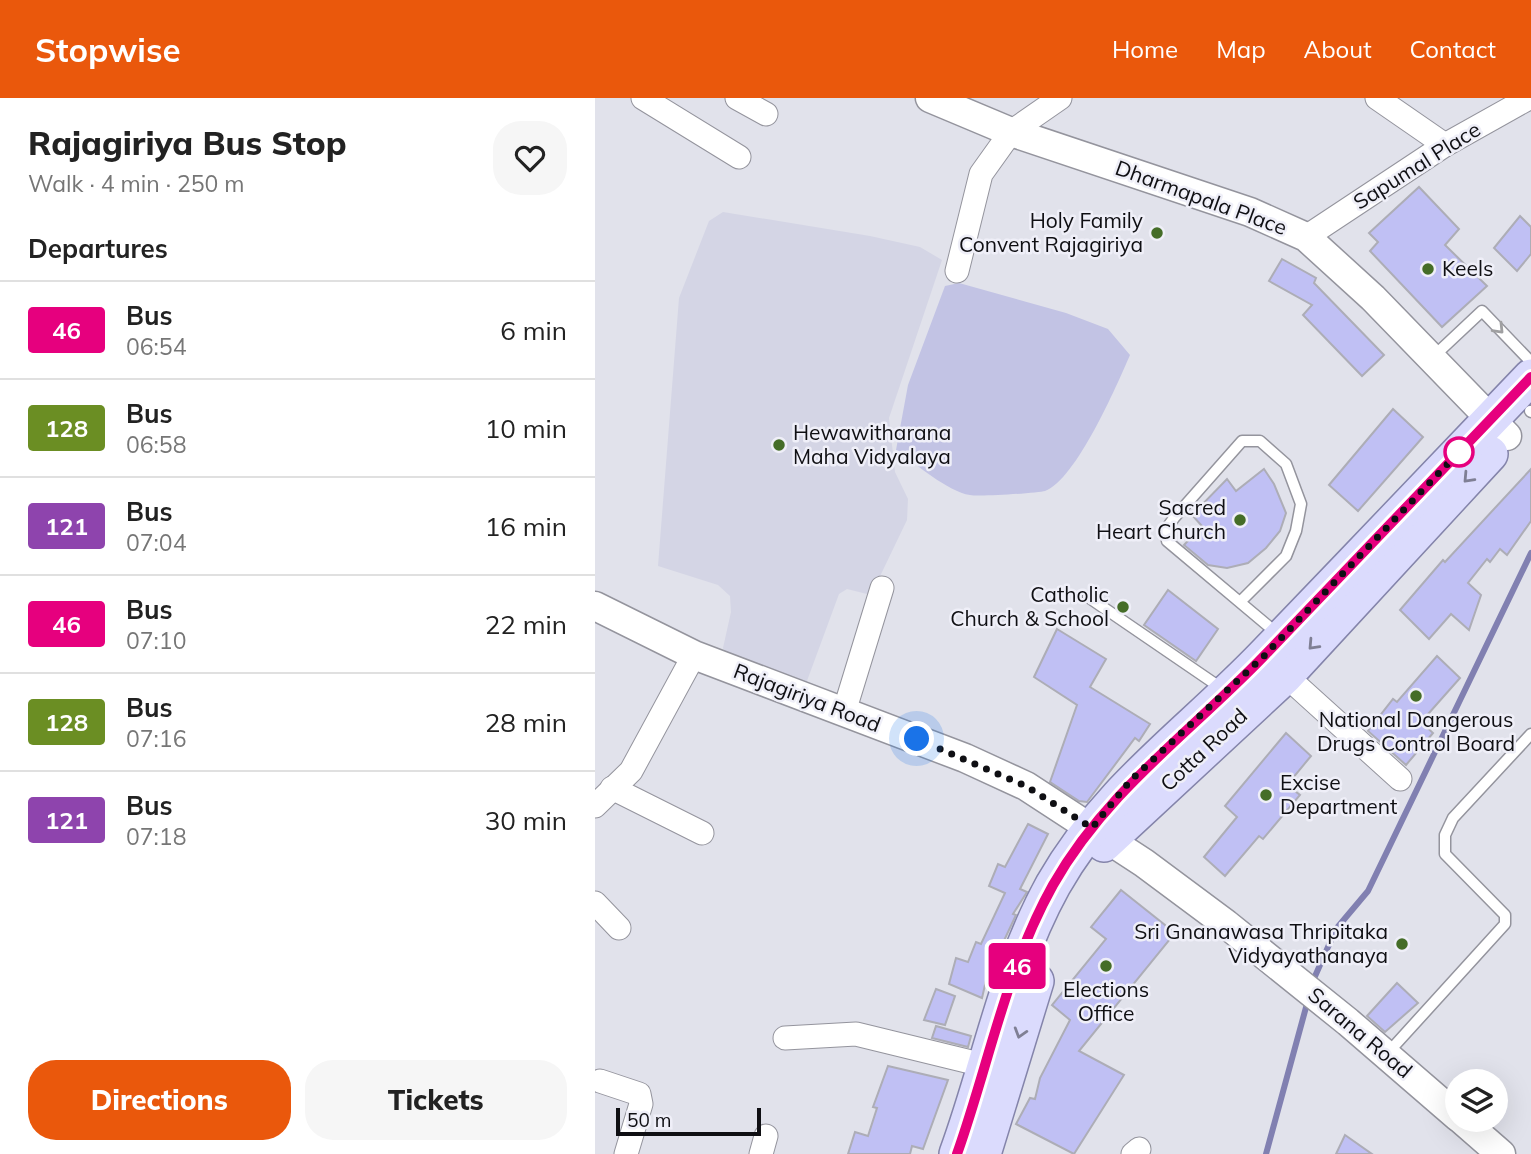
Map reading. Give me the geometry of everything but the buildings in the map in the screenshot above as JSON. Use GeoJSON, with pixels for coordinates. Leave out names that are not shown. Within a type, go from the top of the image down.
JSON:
{"type":"FeatureCollection","features":[{"type":"Feature","properties":{"kind":"main road","name":"Cotta Road"},"geometry":{"type":"LineString","coordinates":[[970,1153],[1022,986],[1024,947],[1054,885],[1099,833],[1277,656],[1499,428],[1531,377]]}},
{"type":"Feature","properties":{"kind":"main road","name":"Cotta Road"},"geometry":{"type":"LineString","coordinates":[[1499,428],[1531,411]]}},
{"type":"Feature","properties":{"kind":"main road","name":"Cotta Road"},"geometry":{"type":"LineString","coordinates":[[1099,833],[1130,781],[1227,692],[1277,656]]}},
{"type":"Feature","properties":{"kind":"main road","name":"Cotta Road"},"geometry":{"type":"LineString","coordinates":[[970,1153],[983,1065],[1022,986]]}},
{"type":"Feature","properties":{"kind":"street"},"geometry":{"type":"LineString","coordinates":[[643,98],[739,157]]}},
{"type":"Feature","properties":{"kind":"street"},"geometry":{"type":"LineString","coordinates":[[737,98],[767,114]]}},
{"type":"Feature","properties":{"kind":"street","name":"Dharmapala Place"},"geometry":{"type":"LineString","coordinates":[[930,98],[1011,132],[1250,212],[1306,237],[1433,357],[1499,428]]}},
{"type":"Feature","properties":{"kind":"street"},"geometry":{"type":"LineString","coordinates":[[957,271],[981,174],[1011,132],[1060,98]]}},
{"type":"Feature","properties":{"kind":"street"},"geometry":{"type":"LineString","coordinates":[[1377,98],[1445,145]]}},
{"type":"Feature","properties":{"kind":"street","name":"Sapumal Place"},"geometry":{"type":"LineString","coordinates":[[1306,237],[1445,145],[1529,98]]}},
{"type":"Feature","properties":{"kind":"street"},"geometry":{"type":"LineString","coordinates":[[844,712],[882,588]]}},
{"type":"Feature","properties":{"kind":"street","name":"Rajagiriya Road"},"geometry":{"type":"LineString","coordinates":[[595,606],[694,655],[965,758],[1026,786],[1099,833]]}},
{"type":"Feature","properties":{"kind":"street"},"geometry":{"type":"LineString","coordinates":[[595,806],[632,771],[694,655]]}},
{"type":"Feature","properties":{"kind":"street"},"geometry":{"type":"LineString","coordinates":[[1277,656],[1400,779]]}},
{"type":"Feature","properties":{"kind":"street"},"geometry":{"type":"LineString","coordinates":[[612,788],[702,833]]}},
{"type":"Feature","properties":{"kind":"street","name":"Sarana Road"},"geometry":{"type":"LineString","coordinates":[[1099,833],[1154,870],[1289,974],[1445,1105]]}},
{"type":"Feature","properties":{"kind":"street"},"geometry":{"type":"LineString","coordinates":[[595,903],[619,928]]}},
{"type":"Feature","properties":{"kind":"street"},"geometry":{"type":"LineString","coordinates":[[785,1038],[856,1034],[983,1065]]}},
{"type":"Feature","properties":{"kind":"street"},"geometry":{"type":"LineString","coordinates":[[600,1081],[639,1094],[641,1104],[627,1154]]}},
{"type":"Feature","properties":{"kind":"street","name":"Sarana Road"},"geometry":{"type":"LineString","coordinates":[[1476,1132],[1501,1154]]}},
{"type":"Feature","properties":{"kind":"lane"},"geometry":{"type":"LineString","coordinates":[[1433,357],[1482,311],[1531,362]]}},
{"type":"Feature","properties":{"kind":"lane"},"geometry":{"type":"LineString","coordinates":[[1242,600],[1286,556],[1296,531],[1301,504],[1286,464],[1260,441],[1242,441],[1166,529],[1167,541],[1242,600],[1277,656]]}},
{"type":"Feature","properties":{"kind":"lane"},"geometry":{"type":"LineString","coordinates":[[1088,597],[1227,692]]}},
{"type":"Feature","properties":{"kind":"lane"},"geometry":{"type":"LineString","coordinates":[[1386,1055],[1505,924],[1505,915],[1445,854],[1445,835],[1453,818],[1531,734]]}},
{"type":"Feature","properties":{"kind":"shaded area","name":"Hewawitharana Maha Vidyalaya"},"geometry":{"type":"Polygon","coordinates":[[[723,212],[870,236],[920,247],[942,260],[889,418],[895,472],[908,499],[907,520],[871,595],[847,589],[839,594],[804,689],[728,659],[723,648],[731,612],[730,596],[718,585],[658,566],[679,298],[709,221],[723,212]]]}},
{"type":"Feature","properties":{"kind":"shaded area"},"geometry":{"type":"Polygon","coordinates":[[[959,283],[1066,313],[1108,329],[1130,355],[1106,408],[1082,451],[1070,469],[1045,491],[985,496],[961,493],[942,483],[896,450],[908,385],[945,286],[959,283]]]}},
{"type":"Feature","properties":{"kind":"waterway"},"geometry":{"type":"LineString","coordinates":[[1312,983],[1336,929],[1368,891],[1531,553]]}},
{"type":"Feature","properties":{"kind":"waterway"},"geometry":{"type":"LineString","coordinates":[[1266,1154],[1308,1000]]}},
{"type":"Feature","properties":{"kind":"bus line","name":"46"},"geometry":{"type":"LineString","coordinates":[[957,1154],[983,1065],[1024,947],[1054,885],[1092,828],[1130,781],[1264,656],[1531,377]]}},
{"type":"Feature","properties":{"kind":"place","name":"Holy Family Convent Rajagiriya"},"geometry":{"type":"Point","coordinates":[1157,233]}},
{"type":"Feature","properties":{"kind":"place","name":"Keels"},"geometry":{"type":"Point","coordinates":[1428,269]}},
{"type":"Feature","properties":{"kind":"place","name":"Hewawitharana Maha Vidyalaya"},"geometry":{"type":"Point","coordinates":[779,445]}},
{"type":"Feature","properties":{"kind":"place","name":"Sacred Heart Church"},"geometry":{"type":"Point","coordinates":[1240,520]}},
{"type":"Feature","properties":{"kind":"place","name":"Catholic Church & School"},"geometry":{"type":"Point","coordinates":[1123,607]}},
{"type":"Feature","properties":{"kind":"place","name":"National Dangerous Drugs Control Board"},"geometry":{"type":"Point","coordinates":[1416,696]}},
{"type":"Feature","properties":{"kind":"place","name":"Excise Department"},"geometry":{"type":"Point","coordinates":[1266,795]}},
{"type":"Feature","properties":{"kind":"place","name":"Sri Gnanawasa Thripitaka Vidyayathanaya"},"geometry":{"type":"Point","coordinates":[1402,944]}},
{"type":"Feature","properties":{"kind":"place","name":"Elections Office"},"geometry":{"type":"Point","coordinates":[1106,966]}},
{"type":"Feature","properties":{"kind":"route"},"geometry":{"type":"LineString","coordinates":[[917,739],[1026,786],[1092,828],[1130,781],[1264,656],[1459,452]]}}]}
